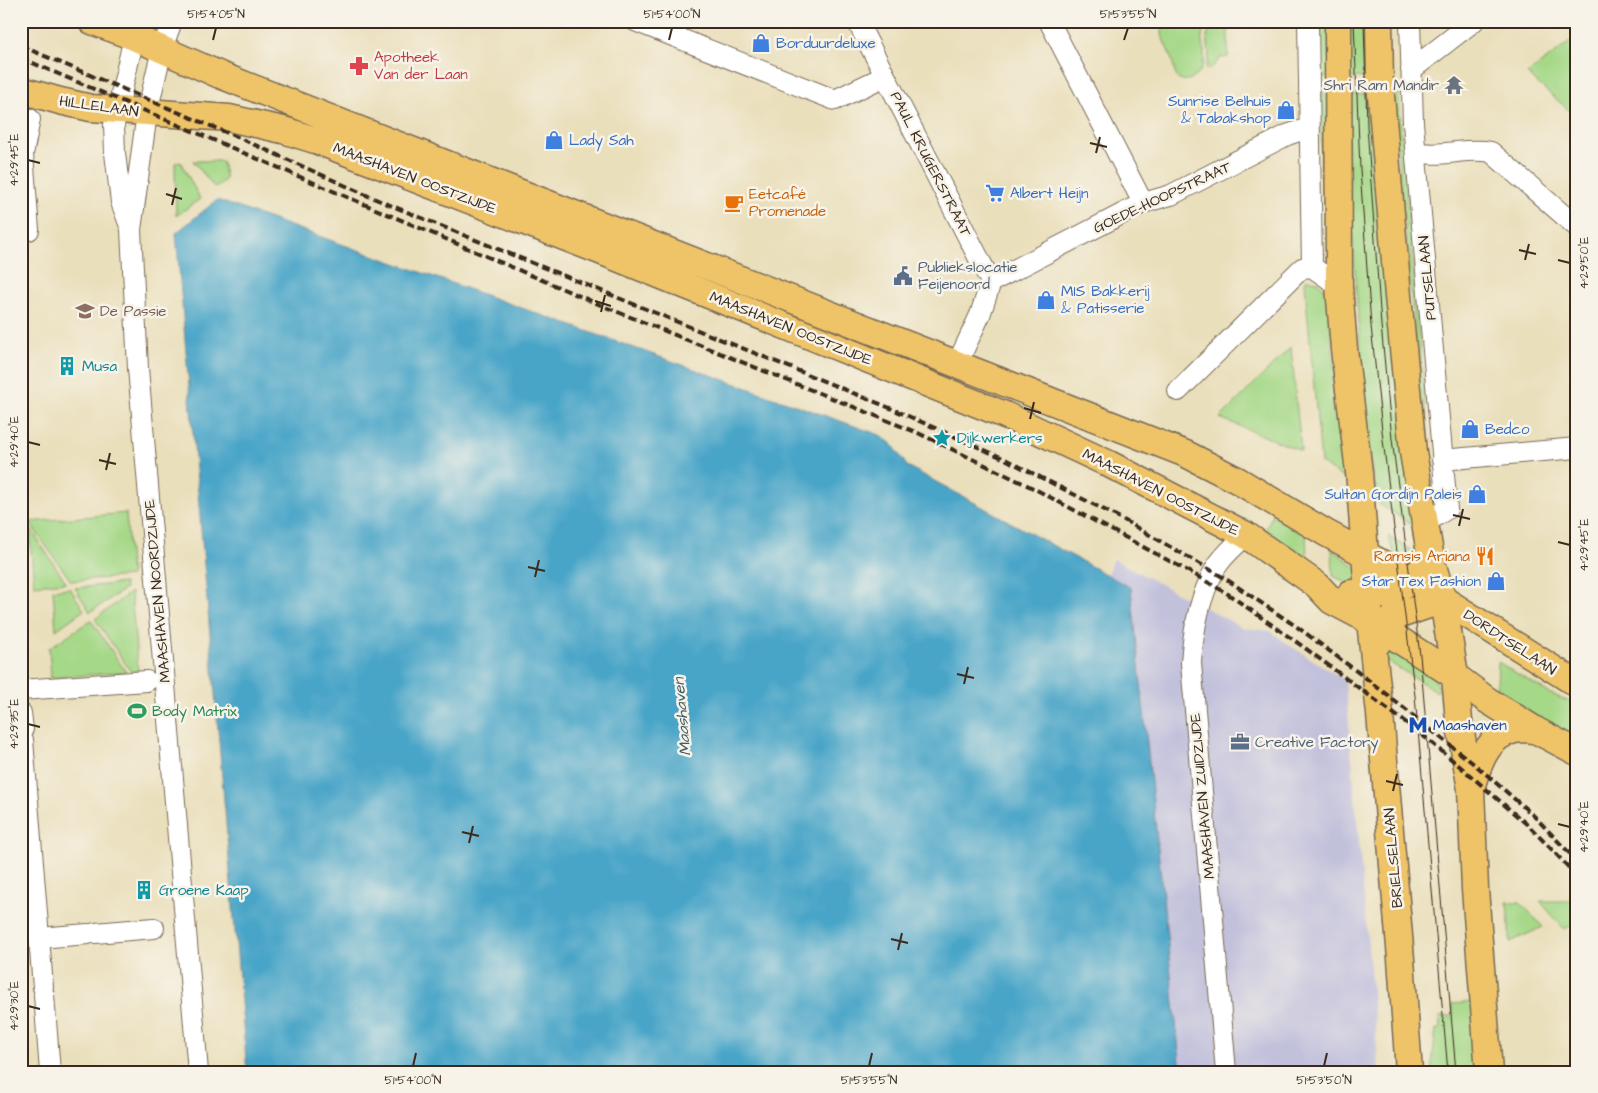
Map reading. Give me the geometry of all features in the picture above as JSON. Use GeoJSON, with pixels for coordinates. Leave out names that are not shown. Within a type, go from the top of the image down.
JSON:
{"type":"FeatureCollection","features":[{"type":"Feature","properties":{"kind":"main road"},"geometry":{"type":"LineString","coordinates":[[92,21],[137,29]]}},
{"type":"Feature","properties":{"kind":"main road"},"geometry":{"type":"LineString","coordinates":[[1338,21],[1339,286],[1344,349],[1359,472],[1364,554]]}},
{"type":"Feature","properties":{"kind":"main road","name":"PUTSELAAN"},"geometry":{"type":"LineString","coordinates":[[1379,21],[1380,84],[1413,452],[1431,559],[1443,600]]}},
{"type":"Feature","properties":{"kind":"main road","name":"MAASHAVEN OOSTZIJDE"},"geometry":{"type":"LineString","coordinates":[[137,29],[154,57],[196,65],[1186,454],[1237,480],[1364,554]]}},
{"type":"Feature","properties":{"kind":"main road","name":"HILLELAAN"},"geometry":{"type":"LineString","coordinates":[[21,90],[91,108],[147,113],[178,113]]}},
{"type":"Feature","properties":{"kind":"main road","name":"MAASHAVEN OOSTZIJDE"},"geometry":{"type":"LineString","coordinates":[[178,113],[254,122],[315,140],[582,244],[1005,415],[1107,463],[1246,534],[1317,585],[1374,616]]}},
{"type":"Feature","properties":{"kind":"main road"},"geometry":{"type":"LineString","coordinates":[[1326,533],[1351,525],[1356,522],[1361,514]]}},
{"type":"Feature","properties":{"kind":"main road","name":"DORDTSELAAN"},"geometry":{"type":"LineString","coordinates":[[1364,554],[1411,579],[1577,684]]}},
{"type":"Feature","properties":{"kind":"main road","name":"BRIELSELAAN"},"geometry":{"type":"LineString","coordinates":[[1364,554],[1374,616],[1373,656],[1402,959],[1408,1072]]}},
{"type":"Feature","properties":{"kind":"main road"},"geometry":{"type":"LineString","coordinates":[[1374,616],[1382,596],[1393,592],[1411,579],[1431,559]]}},
{"type":"Feature","properties":{"kind":"main road"},"geometry":{"type":"LineString","coordinates":[[1374,616],[1394,617],[1443,600]]}},
{"type":"Feature","properties":{"kind":"main road","name":"DORDTSELAAN"},"geometry":{"type":"LineString","coordinates":[[1443,600],[1455,676]]}},
{"type":"Feature","properties":{"kind":"main road"},"geometry":{"type":"LineString","coordinates":[[1374,616],[1487,700],[1537,731],[1577,752]]}},
{"type":"Feature","properties":{"kind":"main road"},"geometry":{"type":"LineString","coordinates":[[1455,676],[1459,721],[1470,789],[1475,889],[1489,1072]]}},
{"type":"Feature","properties":{"kind":"main road"},"geometry":{"type":"LineString","coordinates":[[1470,789],[1477,766],[1493,742],[1503,734],[1515,729],[1527,728],[1537,731]]}},
{"type":"Feature","properties":{"kind":"street","name":"MAASHAVEN NOORDZIJDE"},"geometry":{"type":"LineString","coordinates":[[172,21],[154,57],[153,85],[147,113],[131,230],[139,378],[198,1072]]}},
{"type":"Feature","properties":{"kind":"street"},"geometry":{"type":"LineString","coordinates":[[635,21],[835,100],[885,76]]}},
{"type":"Feature","properties":{"kind":"street","name":"PAUL KRUGERSTRAAT"},"geometry":{"type":"LineString","coordinates":[[857,21],[990,282]]}},
{"type":"Feature","properties":{"kind":"street"},"geometry":{"type":"LineString","coordinates":[[1049,21],[1143,203]]}},
{"type":"Feature","properties":{"kind":"street"},"geometry":{"type":"LineString","coordinates":[[1308,21],[1308,130],[1312,267]]}},
{"type":"Feature","properties":{"kind":"street","name":"PUTSELAAN"},"geometry":{"type":"LineString","coordinates":[[1410,21],[1416,152],[1446,509],[1425,523]]}},
{"type":"Feature","properties":{"kind":"street"},"geometry":{"type":"LineString","coordinates":[[1411,70],[1474,21]]}},
{"type":"Feature","properties":{"kind":"street","name":"MAASHAVEN NOORDZIJDE"},"geometry":{"type":"LineString","coordinates":[[131,230],[121,202],[115,154],[114,125],[137,29]]}},
{"type":"Feature","properties":{"kind":"street"},"geometry":{"type":"LineString","coordinates":[[124,85],[128,76],[154,57]]}},
{"type":"Feature","properties":{"kind":"street"},"geometry":{"type":"LineString","coordinates":[[153,85],[178,113]]}},
{"type":"Feature","properties":{"kind":"street"},"geometry":{"type":"LineString","coordinates":[[21,230],[29,230],[23,154],[30,119]]}},
{"type":"Feature","properties":{"kind":"street","name":"GOEDE-HOOPSTRAAT"},"geometry":{"type":"LineString","coordinates":[[990,282],[1143,203],[1171,195],[1287,135],[1308,130]]}},
{"type":"Feature","properties":{"kind":"street"},"geometry":{"type":"LineString","coordinates":[[1416,152],[1425,154],[1481,150],[1491,152],[1577,227]]}},
{"type":"Feature","properties":{"kind":"street"},"geometry":{"type":"LineString","coordinates":[[1178,391],[1302,268],[1312,267],[1339,286]]}},
{"type":"Feature","properties":{"kind":"street"},"geometry":{"type":"LineString","coordinates":[[957,364],[980,315],[990,282]]}},
{"type":"Feature","properties":{"kind":"street"},"geometry":{"type":"LineString","coordinates":[[1442,460],[1577,448]]}},
{"type":"Feature","properties":{"kind":"street","name":"MAASHAVEN ZUIDZIJDE"},"geometry":{"type":"LineString","coordinates":[[1226,1072],[1191,663],[1194,630],[1200,606],[1214,570],[1246,534]]}},
{"type":"Feature","properties":{"kind":"street"},"geometry":{"type":"LineString","coordinates":[[21,690],[147,681]]}},
{"type":"Feature","properties":{"kind":"street"},"geometry":{"type":"LineString","coordinates":[[22,727],[25,820],[39,938],[50,1072]]}},
{"type":"Feature","properties":{"kind":"street"},"geometry":{"type":"LineString","coordinates":[[39,938],[160,928]]}},
{"type":"Feature","properties":{"kind":"shaded area"},"geometry":{"type":"Polygon","coordinates":[[[1113,559],[1243,628],[1271,631],[1286,643],[1345,680],[1379,1072],[1142,1072],[1100,593],[1113,559]]]}},
{"type":"Feature","properties":{"kind":"green space"},"geometry":{"type":"Polygon","coordinates":[[[1167,21],[1180,25],[1188,21],[1208,21],[1202,38],[1203,64],[1199,73],[1191,79],[1179,80],[1176,75],[1162,33],[1163,24],[1167,21]]]}},
{"type":"Feature","properties":{"kind":"green space"},"geometry":{"type":"Polygon","coordinates":[[[1213,21],[1228,21],[1228,57],[1220,58],[1211,69],[1206,69],[1209,54],[1207,36],[1213,21]]]}},
{"type":"Feature","properties":{"kind":"green space"},"geometry":{"type":"Polygon","coordinates":[[[1320,21],[1328,21],[1331,77],[1320,77],[1320,21]]]}},
{"type":"Feature","properties":{"kind":"green space"},"geometry":{"type":"Polygon","coordinates":[[[1344,21],[1373,21],[1374,77],[1345,78],[1344,21]]]}},
{"type":"Feature","properties":{"kind":"green space"},"geometry":{"type":"Polygon","coordinates":[[[1577,37],[1577,117],[1527,74],[1577,37]]]}},
{"type":"Feature","properties":{"kind":"green space"},"geometry":{"type":"Polygon","coordinates":[[[1398,89],[1433,498],[1430,500],[1392,90],[1398,89]]]}},
{"type":"Feature","properties":{"kind":"green space"},"geometry":{"type":"Polygon","coordinates":[[[1374,94],[1417,528],[1378,503],[1371,467],[1367,430],[1354,258],[1345,95],[1374,94]]]}},
{"type":"Feature","properties":{"kind":"green space"},"geometry":{"type":"Polygon","coordinates":[[[1320,95],[1328,95],[1327,151],[1322,193],[1320,95]]]}},
{"type":"Feature","properties":{"kind":"green space"},"geometry":{"type":"Polygon","coordinates":[[[193,161],[222,161],[226,179],[215,188],[193,161]]]}},
{"type":"Feature","properties":{"kind":"green space"},"geometry":{"type":"Polygon","coordinates":[[[181,162],[200,199],[176,216],[175,163],[181,162]]]}},
{"type":"Feature","properties":{"kind":"green space"},"geometry":{"type":"Polygon","coordinates":[[[1307,279],[1317,281],[1327,293],[1346,480],[1321,463],[1307,309],[1305,281],[1307,279]]]}},
{"type":"Feature","properties":{"kind":"green space"},"geometry":{"type":"Polygon","coordinates":[[[1291,347],[1301,451],[1220,418],[1291,347]]]}},
{"type":"Feature","properties":{"kind":"green space"},"geometry":{"type":"Polygon","coordinates":[[[1274,512],[1306,531],[1307,558],[1265,530],[1274,512]]]}},
{"type":"Feature","properties":{"kind":"green space"},"geometry":{"type":"Polygon","coordinates":[[[126,513],[131,576],[71,581],[29,522],[126,513]]]}},
{"type":"Feature","properties":{"kind":"green space"},"geometry":{"type":"Polygon","coordinates":[[[29,527],[66,582],[34,585],[29,527]]]}},
{"type":"Feature","properties":{"kind":"green space"},"geometry":{"type":"Polygon","coordinates":[[[1388,536],[1417,554],[1416,562],[1408,573],[1397,561],[1388,536]]]}},
{"type":"Feature","properties":{"kind":"green space"},"geometry":{"type":"Polygon","coordinates":[[[1332,549],[1358,569],[1359,589],[1333,576],[1332,549]]]}},
{"type":"Feature","properties":{"kind":"green space"},"geometry":{"type":"Polygon","coordinates":[[[124,583],[125,589],[90,612],[75,588],[124,583]]]}},
{"type":"Feature","properties":{"kind":"green space"},"geometry":{"type":"Polygon","coordinates":[[[70,588],[84,610],[56,630],[53,590],[70,588]]]}},
{"type":"Feature","properties":{"kind":"green space"},"geometry":{"type":"Polygon","coordinates":[[[131,592],[138,671],[131,672],[95,619],[131,592]]]}},
{"type":"Feature","properties":{"kind":"green space"},"geometry":{"type":"Polygon","coordinates":[[[91,620],[126,672],[51,678],[49,648],[91,620]]]}},
{"type":"Feature","properties":{"kind":"green space"},"geometry":{"type":"Polygon","coordinates":[[[1392,646],[1433,673],[1439,690],[1437,692],[1384,659],[1387,649],[1392,646]]]}},
{"type":"Feature","properties":{"kind":"green space"},"geometry":{"type":"Polygon","coordinates":[[[1498,662],[1549,693],[1577,705],[1577,741],[1553,729],[1497,688],[1498,662]]]}},
{"type":"Feature","properties":{"kind":"green space"},"geometry":{"type":"Polygon","coordinates":[[[1540,901],[1572,901],[1577,903],[1577,923],[1564,929],[1540,901]]]}},
{"type":"Feature","properties":{"kind":"green space"},"geometry":{"type":"Polygon","coordinates":[[[1507,902],[1520,902],[1543,927],[1510,942],[1507,902]]]}},
{"type":"Feature","properties":{"kind":"green space"},"geometry":{"type":"Polygon","coordinates":[[[1474,1002],[1480,1072],[1431,1072],[1436,1029],[1440,1029],[1439,1017],[1453,1016],[1452,1004],[1474,1002]]]}},
{"type":"Feature","properties":{"kind":"water","name":"Maashaven"},"geometry":{"type":"Polygon","coordinates":[[[217,200],[880,435],[893,445],[907,466],[1131,588],[1181,1072],[247,1072],[176,233],[217,200]]]}},
{"type":"Feature","properties":{"kind":"tram line"},"geometry":{"type":"LineString","coordinates":[[1354,21],[1360,169],[1371,326],[1383,440],[1415,696],[1448,1072]]}},
{"type":"Feature","properties":{"kind":"tram line"},"geometry":{"type":"LineString","coordinates":[[1364,21],[1367,126],[1381,325],[1392,439],[1420,655],[1456,1072]]}},
{"type":"Feature","properties":{"kind":"railway"},"geometry":{"type":"LineString","coordinates":[[21,46],[244,140],[373,198],[890,408],[1005,459],[1122,519],[1226,579],[1300,629],[1367,679],[1479,768],[1534,816],[1577,861]]}},
{"type":"Feature","properties":{"kind":"railway"},"geometry":{"type":"LineString","coordinates":[[21,58],[603,306],[918,433],[1031,487],[1228,594],[1305,648],[1416,730],[1456,763],[1531,828],[1577,876]]}},
{"type":"Feature","properties":{"kind":"place","name":"Borduurdeluxe"},"geometry":{"type":"Point","coordinates":[761,43]}},
{"type":"Feature","properties":{"kind":"place","name":"Apotheek Van der Laan"},"geometry":{"type":"Point","coordinates":[359,66]}},
{"type":"Feature","properties":{"kind":"place","name":"Shri Ram Mandir"},"geometry":{"type":"Point","coordinates":[1454,85]}},
{"type":"Feature","properties":{"kind":"place","name":"Sunrise Belhuis & Tabakshop"},"geometry":{"type":"Point","coordinates":[1286,110]}},
{"type":"Feature","properties":{"kind":"place","name":"Lady Sah"},"geometry":{"type":"Point","coordinates":[554,140]}},
{"type":"Feature","properties":{"kind":"place","name":"Albert Heijn"},"geometry":{"type":"Point","coordinates":[995,193]}},
{"type":"Feature","properties":{"kind":"place","name":"Eetcafé Promenade"},"geometry":{"type":"Point","coordinates":[734,203]}},
{"type":"Feature","properties":{"kind":"place","name":"Publiekslocatie Feijenoord"},"geometry":{"type":"Point","coordinates":[903,276]}},
{"type":"Feature","properties":{"kind":"place","name":"MIS Bakkerij & Patisserie"},"geometry":{"type":"Point","coordinates":[1046,300]}},
{"type":"Feature","properties":{"kind":"place","name":"De Passie"},"geometry":{"type":"Point","coordinates":[85,311]}},
{"type":"Feature","properties":{"kind":"place","name":"Musa"},"geometry":{"type":"Point","coordinates":[67,366]}},
{"type":"Feature","properties":{"kind":"place","name":"Bedco"},"geometry":{"type":"Point","coordinates":[1470,429]}},
{"type":"Feature","properties":{"kind":"place","name":"Dijkwerkers"},"geometry":{"type":"Point","coordinates":[942,438]}},
{"type":"Feature","properties":{"kind":"place","name":"Sultan Gordijn Paleis"},"geometry":{"type":"Point","coordinates":[1477,494]}},
{"type":"Feature","properties":{"kind":"place","name":"Ramsis Ariana"},"geometry":{"type":"Point","coordinates":[1485,556]}},
{"type":"Feature","properties":{"kind":"place","name":"Star Tex Fashion"},"geometry":{"type":"Point","coordinates":[1496,581]}},
{"type":"Feature","properties":{"kind":"place","name":"Body Matrix"},"geometry":{"type":"Point","coordinates":[137,711]}},
{"type":"Feature","properties":{"kind":"place","name":"Maashaven"},"geometry":{"type":"Point","coordinates":[1418,725]}},
{"type":"Feature","properties":{"kind":"place","name":"Creative Factory"},"geometry":{"type":"Point","coordinates":[1240,742]}},
{"type":"Feature","properties":{"kind":"place","name":"Groene Kaap"},"geometry":{"type":"Point","coordinates":[144,890]}}]}
